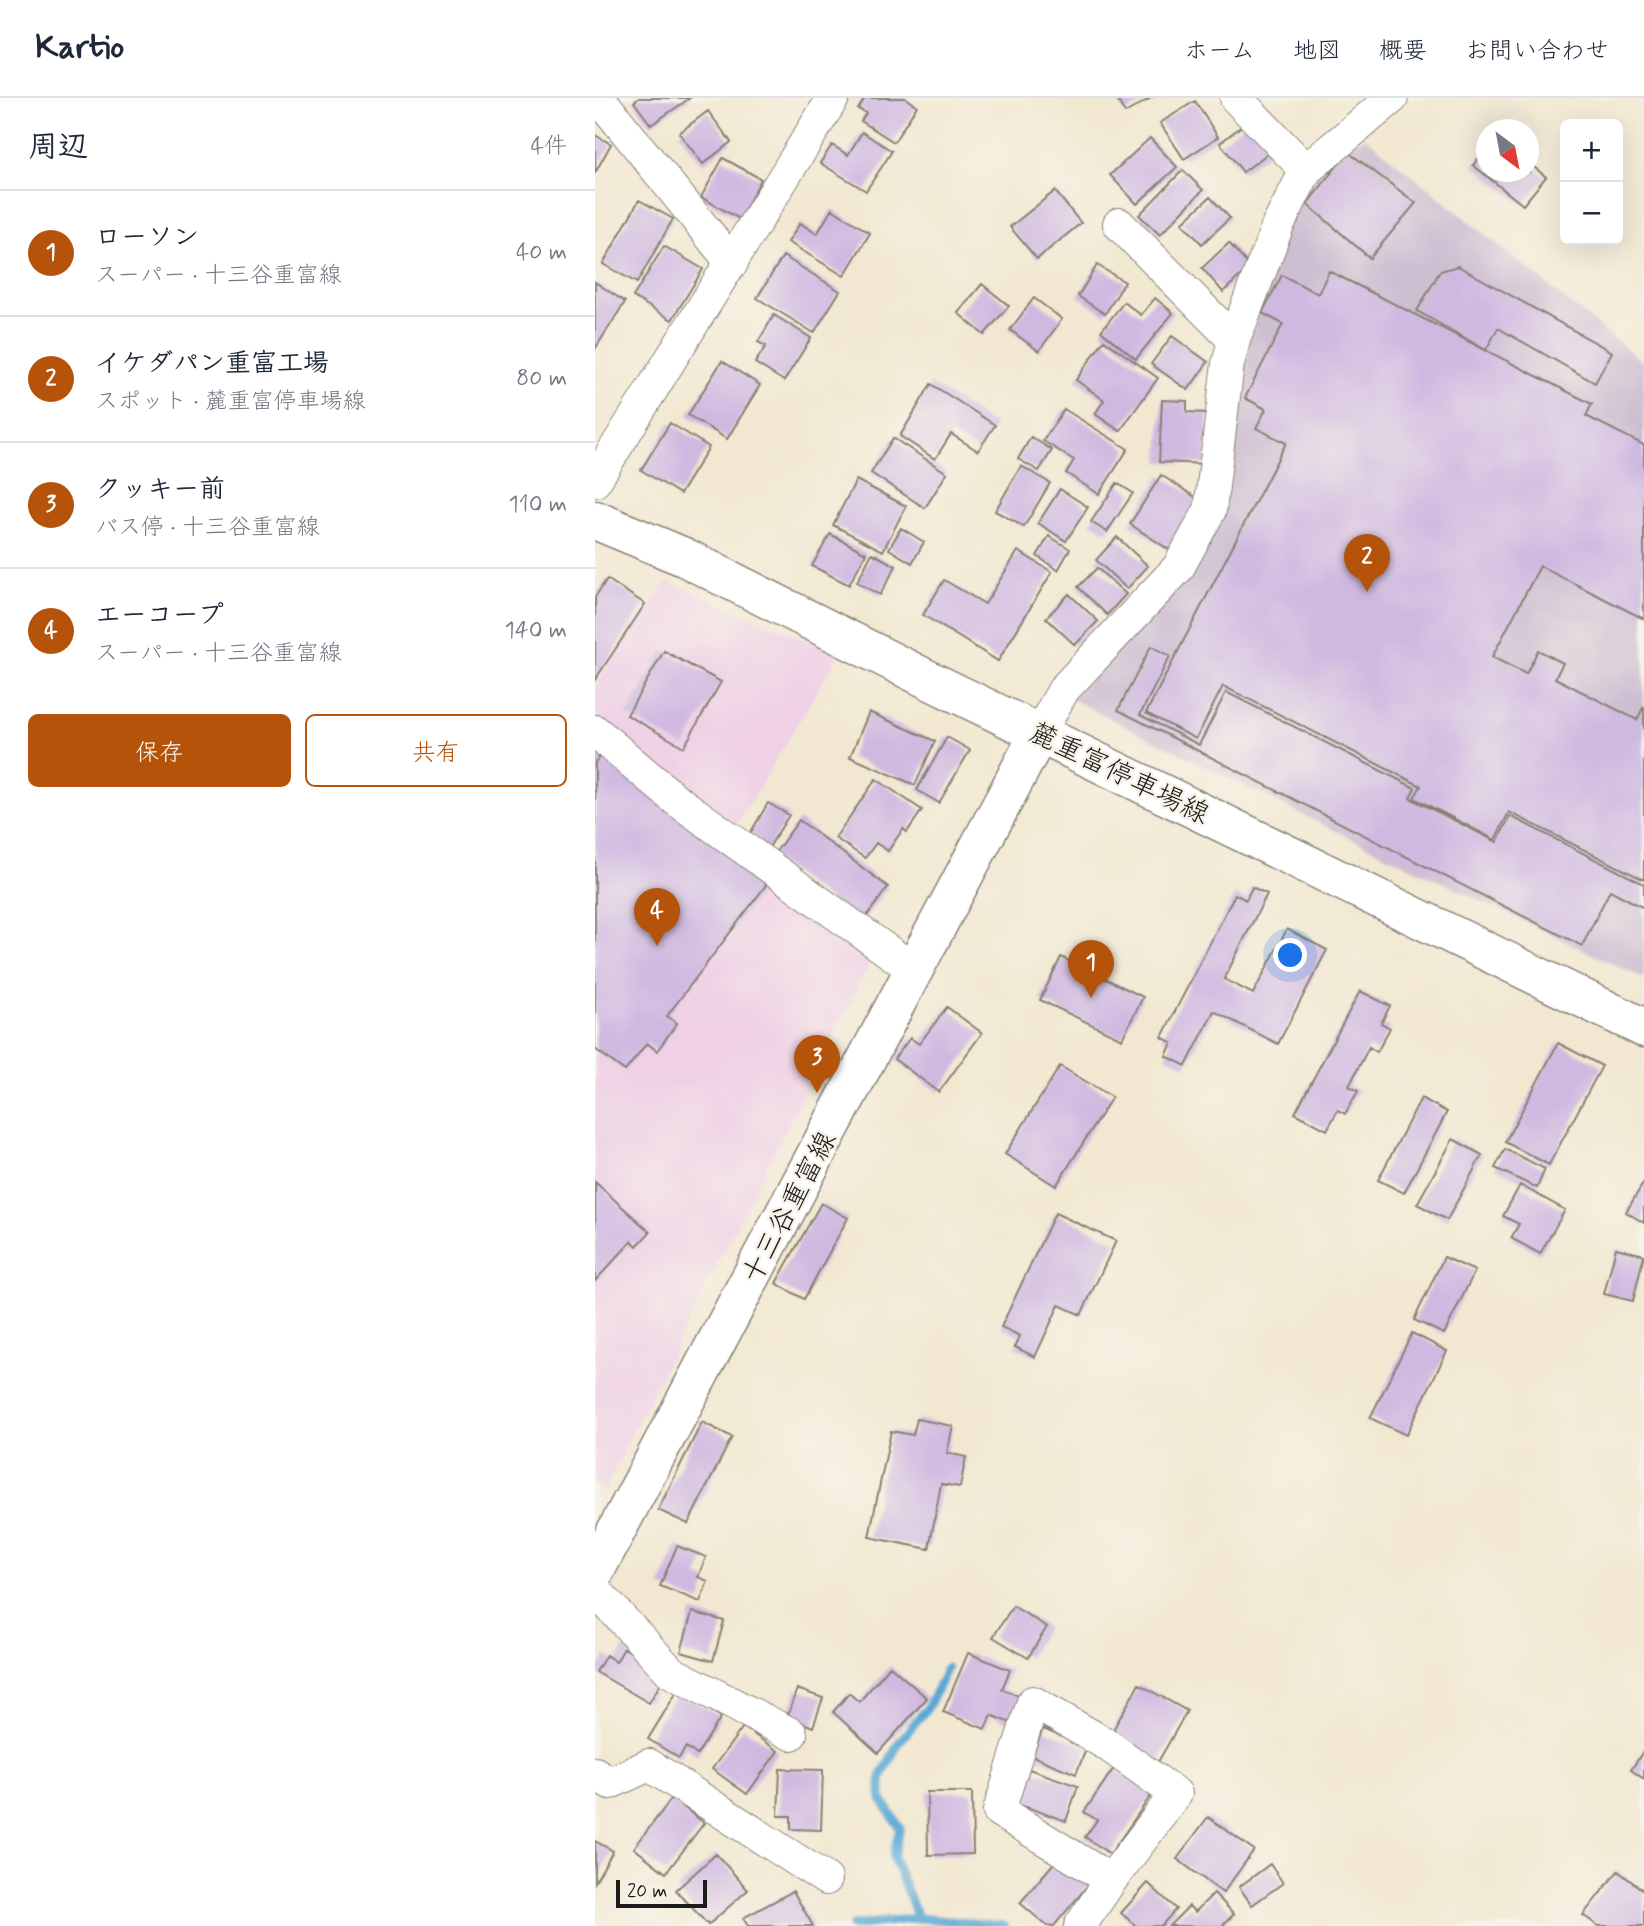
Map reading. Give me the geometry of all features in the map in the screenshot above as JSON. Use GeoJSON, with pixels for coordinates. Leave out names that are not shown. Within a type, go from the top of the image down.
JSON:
{"type":"FeatureCollection","features":[{"type":"Feature","properties":{"kind":"main road","name":"麓重富停車場線"},"geometry":{"type":"LineString","coordinates":[[595,520],[684,557],[929,680],[1644,1028]]}},
{"type":"Feature","properties":{"kind":"main road","name":"十三谷重富線"},"geometry":{"type":"LineString","coordinates":[[595,1571],[1040,733]]}},
{"type":"Feature","properties":{"kind":"street"},"geometry":{"type":"LineString","coordinates":[[600,98],[731,263]]}},
{"type":"Feature","properties":{"kind":"street"},"geometry":{"type":"LineString","coordinates":[[595,481],[833,98]]}},
{"type":"Feature","properties":{"kind":"street"},"geometry":{"type":"LineString","coordinates":[[1236,98],[1306,170]]}},
{"type":"Feature","properties":{"kind":"street"},"geometry":{"type":"LineString","coordinates":[[1040,733],[1065,689],[1178,568],[1210,510],[1227,364],[1278,225],[1306,170],[1392,98]]}},
{"type":"Feature","properties":{"kind":"street"},"geometry":{"type":"LineString","coordinates":[[1119,224],[1234,340]]}},
{"type":"Feature","properties":{"kind":"street"},"geometry":{"type":"LineString","coordinates":[[595,731],[675,799],[913,970]]}},
{"type":"Feature","properties":{"kind":"street"},"geometry":{"type":"LineString","coordinates":[[595,1590],[671,1672],[790,1734]]}},
{"type":"Feature","properties":{"kind":"street"},"geometry":{"type":"LineString","coordinates":[[1080,1926],[1176,1794],[1106,1744],[1033,1702],[999,1811],[1111,1880]]}},
{"type":"Feature","properties":{"kind":"street"},"geometry":{"type":"LineString","coordinates":[[595,1773],[610,1783],[649,1765],[826,1879]]}},
{"type":"Feature","properties":{"kind":"shaded area"},"geometry":{"type":"Polygon","coordinates":[[[1365,137],[1644,363],[1644,979],[1319,823],[1071,699],[1191,568],[1235,355],[1303,173],[1365,137]]]}},
{"type":"Feature","properties":{"kind":"shaded area"},"geometry":{"type":"Polygon","coordinates":[[[667,581],[840,653],[729,838],[875,953],[605,1491],[595,1484],[595,684],[667,581]]]}},
{"type":"Feature","properties":{"kind":"building"},"geometry":{"type":"Polygon","coordinates":[[[639,98],[690,98],[651,125],[634,102],[639,98]]]}},
{"type":"Feature","properties":{"kind":"building"},"geometry":{"type":"Polygon","coordinates":[[[865,98],[905,98],[917,106],[894,142],[861,121],[866,113],[858,109],[865,98]]]}},
{"type":"Feature","properties":{"kind":"building"},"geometry":{"type":"Polygon","coordinates":[[[1116,98],[1151,98],[1125,113],[1116,98]]]}},
{"type":"Feature","properties":{"kind":"building"},"geometry":{"type":"Polygon","coordinates":[[[1195,101],[1218,137],[1184,159],[1160,123],[1195,101]]]}},
{"type":"Feature","properties":{"kind":"building"},"geometry":{"type":"Polygon","coordinates":[[[708,111],[731,142],[703,164],[679,133],[708,111]]]}},
{"type":"Feature","properties":{"kind":"building"},"geometry":{"type":"Polygon","coordinates":[[[1248,121],[1271,151],[1243,172],[1220,143],[1248,121]]]}},
{"type":"Feature","properties":{"kind":"building"},"geometry":{"type":"Polygon","coordinates":[[[862,132],[892,151],[866,191],[820,163],[832,145],[848,155],[862,132]]]}},
{"type":"Feature","properties":{"kind":"building"},"geometry":{"type":"Polygon","coordinates":[[[595,135],[611,144],[595,173],[595,135]]]}},
{"type":"Feature","properties":{"kind":"building"},"geometry":{"type":"Polygon","coordinates":[[[1150,138],[1177,167],[1137,204],[1110,175],[1150,138]]]}},
{"type":"Feature","properties":{"kind":"building"},"geometry":{"type":"Polygon","coordinates":[[[1348,152],[1416,203],[1370,258],[1307,204],[1348,152]]]}},
{"type":"Feature","properties":{"kind":"building"},"geometry":{"type":"Polygon","coordinates":[[[723,158],[761,179],[740,219],[701,197],[723,158]]]}},
{"type":"Feature","properties":{"kind":"building"},"geometry":{"type":"Polygon","coordinates":[[[1183,170],[1203,190],[1160,235],[1139,215],[1183,170]]]}},
{"type":"Feature","properties":{"kind":"building"},"geometry":{"type":"Polygon","coordinates":[[[1539,171],[1546,177],[1523,205],[1494,182],[1539,182],[1539,171]]]}},
{"type":"Feature","properties":{"kind":"building"},"geometry":{"type":"Polygon","coordinates":[[[1055,191],[1081,223],[1037,259],[1010,227],[1055,191]]]}},
{"type":"Feature","properties":{"kind":"building"},"geometry":{"type":"Polygon","coordinates":[[[1210,197],[1230,218],[1202,244],[1182,223],[1210,197]]]}},
{"type":"Feature","properties":{"kind":"building"},"geometry":{"type":"Polygon","coordinates":[[[639,200],[673,219],[637,283],[603,264],[639,200]]]}},
{"type":"Feature","properties":{"kind":"building"},"geometry":{"type":"Polygon","coordinates":[[[832,209],[870,233],[844,276],[788,242],[800,223],[817,234],[832,209]]]}},
{"type":"Feature","properties":{"kind":"building"},"geometry":{"type":"Polygon","coordinates":[[[1229,243],[1250,267],[1223,292],[1202,268],[1229,243]]]}},
{"type":"Feature","properties":{"kind":"building"},"geometry":{"type":"Polygon","coordinates":[[[664,246],[703,269],[672,320],[633,297],[664,246]]]}},
{"type":"Feature","properties":{"kind":"building"},"geometry":{"type":"Polygon","coordinates":[[[783,256],[840,291],[814,333],[757,298],[783,256]]]}},
{"type":"Feature","properties":{"kind":"building"},"geometry":{"type":"Polygon","coordinates":[[[1097,265],[1125,282],[1105,314],[1078,296],[1097,265]]]}},
{"type":"Feature","properties":{"kind":"building"},"geometry":{"type":"Polygon","coordinates":[[[1458,266],[1612,352],[1595,383],[1498,328],[1486,350],[1417,311],[1440,271],[1458,266]]]}},
{"type":"Feature","properties":{"kind":"building"},"geometry":{"type":"Polygon","coordinates":[[[1329,271],[1592,404],[1586,416],[1644,445],[1644,619],[1540,566],[1492,657],[1526,674],[1538,650],[1563,663],[1555,678],[1637,720],[1644,706],[1644,880],[1509,812],[1495,840],[1414,798],[1421,786],[1223,686],[1196,739],[1146,713],[1286,443],[1256,428],[1266,409],[1245,398],[1283,324],[1262,313],[1282,275],[1318,294],[1329,271]]]}},
{"type":"Feature","properties":{"kind":"building"},"geometry":{"type":"Polygon","coordinates":[[[595,282],[625,302],[595,349],[595,282]]]}},
{"type":"Feature","properties":{"kind":"building"},"geometry":{"type":"Polygon","coordinates":[[[982,284],[1009,306],[984,335],[958,313],[982,284]]]}},
{"type":"Feature","properties":{"kind":"building"},"geometry":{"type":"Polygon","coordinates":[[[1034,298],[1062,319],[1039,351],[1010,330],[1034,298]]]}},
{"type":"Feature","properties":{"kind":"building"},"geometry":{"type":"Polygon","coordinates":[[[1155,298],[1173,313],[1136,359],[1101,331],[1124,302],[1141,315],[1155,298]]]}},
{"type":"Feature","properties":{"kind":"building"},"geometry":{"type":"Polygon","coordinates":[[[774,315],[811,338],[784,381],[755,363],[766,346],[758,342],[774,315]]]}},
{"type":"Feature","properties":{"kind":"building"},"geometry":{"type":"Polygon","coordinates":[[[1172,336],[1208,362],[1188,390],[1151,364],[1172,336]]]}},
{"type":"Feature","properties":{"kind":"building"},"geometry":{"type":"Polygon","coordinates":[[[1104,340],[1158,378],[1120,431],[1095,414],[1104,400],[1076,380],[1104,340]]]}},
{"type":"Feature","properties":{"kind":"building"},"geometry":{"type":"Polygon","coordinates":[[[722,361],[760,385],[727,439],[688,415],[722,361]]]}},
{"type":"Feature","properties":{"kind":"building"},"geometry":{"type":"Polygon","coordinates":[[[931,384],[995,425],[978,451],[951,434],[935,459],[900,436],[931,384]]]}},
{"type":"Feature","properties":{"kind":"building"},"geometry":{"type":"Polygon","coordinates":[[[1162,400],[1187,401],[1187,412],[1208,413],[1206,464],[1159,462],[1162,400]]]}},
{"type":"Feature","properties":{"kind":"building"},"geometry":{"type":"Polygon","coordinates":[[[1064,409],[1128,449],[1099,494],[1066,473],[1074,460],[1043,441],[1064,409]]]}},
{"type":"Feature","properties":{"kind":"building"},"geometry":{"type":"Polygon","coordinates":[[[670,423],[709,447],[680,494],[641,470],[670,423]]]}},
{"type":"Feature","properties":{"kind":"building"},"geometry":{"type":"Polygon","coordinates":[[[1031,437],[1052,450],[1039,471],[1018,459],[1031,437]]]}},
{"type":"Feature","properties":{"kind":"building"},"geometry":{"type":"Polygon","coordinates":[[[893,438],[947,473],[925,508],[871,473],[893,438]]]}},
{"type":"Feature","properties":{"kind":"building"},"geometry":{"type":"Polygon","coordinates":[[[1021,466],[1050,483],[1024,527],[995,511],[1021,466]]]}},
{"type":"Feature","properties":{"kind":"building"},"geometry":{"type":"Polygon","coordinates":[[[1161,475],[1206,504],[1174,553],[1130,524],[1161,475]]]}},
{"type":"Feature","properties":{"kind":"building"},"geometry":{"type":"Polygon","coordinates":[[[856,480],[906,506],[883,551],[833,525],[856,480]]]}},
{"type":"Feature","properties":{"kind":"building"},"geometry":{"type":"Polygon","coordinates":[[[1117,483],[1133,493],[1107,532],[1091,522],[1117,483]]]}},
{"type":"Feature","properties":{"kind":"building"},"geometry":{"type":"Polygon","coordinates":[[[1060,489],[1088,507],[1066,541],[1038,523],[1060,489]]]}},
{"type":"Feature","properties":{"kind":"building"},"geometry":{"type":"Polygon","coordinates":[[[901,528],[924,542],[912,563],[889,549],[901,528]]]}},
{"type":"Feature","properties":{"kind":"building"},"geometry":{"type":"Polygon","coordinates":[[[830,534],[866,553],[849,585],[812,566],[830,534]]]}},
{"type":"Feature","properties":{"kind":"building"},"geometry":{"type":"Polygon","coordinates":[[[1049,536],[1070,549],[1058,570],[1037,556],[1049,536]]]}},
{"type":"Feature","properties":{"kind":"building"},"geometry":{"type":"Polygon","coordinates":[[[1117,537],[1148,566],[1127,589],[1096,560],[1117,537]]]}},
{"type":"Feature","properties":{"kind":"building"},"geometry":{"type":"Polygon","coordinates":[[[1018,551],[1052,572],[998,661],[923,615],[944,580],[985,604],[1018,551]]]}},
{"type":"Feature","properties":{"kind":"building"},"geometry":{"type":"Polygon","coordinates":[[[872,553],[896,566],[880,595],[857,582],[872,553]]]}},
{"type":"Feature","properties":{"kind":"building"},"geometry":{"type":"Polygon","coordinates":[[[1097,568],[1126,594],[1107,615],[1078,587],[1097,568]]]}},
{"type":"Feature","properties":{"kind":"building"},"geometry":{"type":"Polygon","coordinates":[[[607,579],[645,604],[595,680],[595,597],[607,579]]]}},
{"type":"Feature","properties":{"kind":"building"},"geometry":{"type":"Polygon","coordinates":[[[1069,594],[1098,621],[1075,645],[1046,618],[1069,594]]]}},
{"type":"Feature","properties":{"kind":"building"},"geometry":{"type":"Polygon","coordinates":[[[1151,646],[1170,656],[1140,715],[1199,745],[1226,692],[1415,788],[1410,798],[1497,842],[1510,816],[1644,884],[1644,908],[1610,890],[1582,946],[1118,710],[1151,646]]]}},
{"type":"Feature","properties":{"kind":"building"},"geometry":{"type":"Polygon","coordinates":[[[664,651],[721,682],[684,747],[627,715],[664,651]]]}},
{"type":"Feature","properties":{"kind":"building"},"geometry":{"type":"Polygon","coordinates":[[[869,712],[935,741],[915,785],[850,757],[869,712]]]}},
{"type":"Feature","properties":{"kind":"building"},"geometry":{"type":"Polygon","coordinates":[[[947,737],[970,750],[939,803],[917,790],[947,737]]]}},
{"type":"Feature","properties":{"kind":"building"},"geometry":{"type":"Polygon","coordinates":[[[604,751],[772,877],[667,1016],[677,1023],[657,1051],[647,1043],[625,1071],[595,1049],[595,762],[604,751]]]}},
{"type":"Feature","properties":{"kind":"building"},"geometry":{"type":"Polygon","coordinates":[[[876,779],[922,810],[907,832],[903,829],[888,851],[876,843],[865,858],[835,838],[876,779]]]}},
{"type":"Feature","properties":{"kind":"building"},"geometry":{"type":"Polygon","coordinates":[[[768,803],[789,815],[768,849],[748,837],[768,803]]]}},
{"type":"Feature","properties":{"kind":"building"},"geometry":{"type":"Polygon","coordinates":[[[799,820],[888,887],[861,924],[772,857],[799,820]]]}},
{"type":"Feature","properties":{"kind":"building"},"geometry":{"type":"Polygon","coordinates":[[[1252,887],[1267,894],[1224,979],[1253,994],[1287,929],[1327,950],[1278,1044],[1214,1011],[1186,1066],[1166,1056],[1172,1043],[1162,1037],[1235,894],[1246,900],[1252,887]]]}},
{"type":"Feature","properties":{"kind":"building"},"geometry":{"type":"Polygon","coordinates":[[[1061,957],[1143,997],[1122,1039],[1040,1000],[1061,957]]]}},
{"type":"Feature","properties":{"kind":"building"},"geometry":{"type":"Polygon","coordinates":[[[1360,991],[1390,1006],[1381,1023],[1390,1028],[1377,1052],[1369,1047],[1349,1086],[1358,1091],[1345,1114],[1338,1110],[1327,1130],[1295,1113],[1360,991]]]}},
{"type":"Feature","properties":{"kind":"building"},"geometry":{"type":"Polygon","coordinates":[[[947,1007],[982,1033],[939,1092],[894,1059],[910,1038],[919,1044],[947,1007]]]}},
{"type":"Feature","properties":{"kind":"building"},"geometry":{"type":"Polygon","coordinates":[[[1558,1043],[1602,1066],[1549,1165],[1505,1142],[1558,1043]]]}},
{"type":"Feature","properties":{"kind":"building"},"geometry":{"type":"Polygon","coordinates":[[[1060,1066],[1112,1097],[1056,1186],[1005,1154],[1060,1066]]]}},
{"type":"Feature","properties":{"kind":"building"},"geometry":{"type":"Polygon","coordinates":[[[1421,1098],[1447,1112],[1404,1193],[1378,1180],[1421,1098]]]}},
{"type":"Feature","properties":{"kind":"building"},"geometry":{"type":"Polygon","coordinates":[[[1453,1139],[1482,1155],[1447,1220],[1417,1204],[1453,1139]]]}},
{"type":"Feature","properties":{"kind":"building"},"geometry":{"type":"Polygon","coordinates":[[[1505,1149],[1545,1169],[1537,1188],[1495,1168],[1505,1149]]]}},
{"type":"Feature","properties":{"kind":"building"},"geometry":{"type":"Polygon","coordinates":[[[595,1182],[650,1232],[637,1246],[632,1241],[595,1281],[595,1182]]]}},
{"type":"Feature","properties":{"kind":"building"},"geometry":{"type":"Polygon","coordinates":[[[1644,1182],[1644,1223],[1626,1212],[1644,1182]]]}},
{"type":"Feature","properties":{"kind":"building"},"geometry":{"type":"Polygon","coordinates":[[[1520,1185],[1565,1210],[1540,1254],[1511,1238],[1519,1224],[1503,1216],[1520,1185]]]}},
{"type":"Feature","properties":{"kind":"building"},"geometry":{"type":"Polygon","coordinates":[[[821,1203],[848,1218],[804,1299],[776,1283],[821,1203]]]}},
{"type":"Feature","properties":{"kind":"building"},"geometry":{"type":"Polygon","coordinates":[[[1055,1213],[1116,1241],[1081,1315],[1059,1305],[1035,1357],[1015,1347],[1020,1336],[1001,1327],[1055,1213]]]}},
{"type":"Feature","properties":{"kind":"building"},"geometry":{"type":"Polygon","coordinates":[[[1616,1248],[1644,1255],[1633,1301],[1604,1294],[1616,1248]]]}},
{"type":"Feature","properties":{"kind":"building"},"geometry":{"type":"Polygon","coordinates":[[[1444,1257],[1475,1271],[1444,1334],[1414,1320],[1444,1257]]]}},
{"type":"Feature","properties":{"kind":"building"},"geometry":{"type":"Polygon","coordinates":[[[1412,1333],[1447,1351],[1406,1435],[1370,1418],[1412,1333]]]}},
{"type":"Feature","properties":{"kind":"building"},"geometry":{"type":"Polygon","coordinates":[[[917,1419],[953,1426],[947,1453],[966,1457],[960,1487],[941,1484],[929,1549],[869,1537],[891,1431],[913,1435],[917,1419]]]}},
{"type":"Feature","properties":{"kind":"building"},"geometry":{"type":"Polygon","coordinates":[[[702,1422],[732,1437],[688,1524],[658,1510],[702,1422]]]}},
{"type":"Feature","properties":{"kind":"building"},"geometry":{"type":"Polygon","coordinates":[[[677,1546],[706,1557],[698,1577],[708,1581],[700,1602],[660,1586],[677,1546]]]}},
{"type":"Feature","properties":{"kind":"building"},"geometry":{"type":"Polygon","coordinates":[[[1013,1606],[1047,1627],[1028,1658],[993,1637],[1013,1606]]]}},
{"type":"Feature","properties":{"kind":"building"},"geometry":{"type":"Polygon","coordinates":[[[692,1612],[724,1621],[713,1661],[681,1652],[692,1612]]]}},
{"type":"Feature","properties":{"kind":"building"},"geometry":{"type":"Polygon","coordinates":[[[624,1648],[667,1673],[649,1703],[596,1672],[606,1655],[616,1662],[624,1648]]]}},
{"type":"Feature","properties":{"kind":"building"},"geometry":{"type":"Polygon","coordinates":[[[968,1653],[1010,1670],[1002,1689],[1024,1698],[1013,1724],[991,1715],[985,1729],[943,1712],[968,1653]]]}},
{"type":"Feature","properties":{"kind":"building"},"geometry":{"type":"Polygon","coordinates":[[[890,1666],[927,1698],[878,1753],[833,1712],[849,1693],[859,1702],[890,1666]]]}},
{"type":"Feature","properties":{"kind":"building"},"geometry":{"type":"Polygon","coordinates":[[[1139,1684],[1187,1711],[1158,1762],[1110,1735],[1139,1684]]]}},
{"type":"Feature","properties":{"kind":"building"},"geometry":{"type":"Polygon","coordinates":[[[797,1689],[823,1698],[813,1727],[787,1717],[797,1689]]]}},
{"type":"Feature","properties":{"kind":"building"},"geometry":{"type":"Polygon","coordinates":[[[678,1690],[721,1717],[697,1755],[686,1747],[679,1758],[648,1739],[678,1690]]]}},
{"type":"Feature","properties":{"kind":"building"},"geometry":{"type":"Polygon","coordinates":[[[743,1727],[778,1751],[747,1794],[712,1769],[743,1727]]]}},
{"type":"Feature","properties":{"kind":"building"},"geometry":{"type":"Polygon","coordinates":[[[1043,1729],[1087,1747],[1076,1774],[1032,1756],[1043,1729]]]}},
{"type":"Feature","properties":{"kind":"building"},"geometry":{"type":"Polygon","coordinates":[[[1644,1750],[1644,1779],[1631,1770],[1644,1750]]]}},
{"type":"Feature","properties":{"kind":"building"},"geometry":{"type":"Polygon","coordinates":[[[1114,1768],[1152,1794],[1110,1854],[1085,1837],[1097,1820],[1084,1812],[1114,1768]]]}},
{"type":"Feature","properties":{"kind":"building"},"geometry":{"type":"Polygon","coordinates":[[[780,1769],[823,1770],[821,1830],[791,1829],[791,1816],[778,1816],[780,1769]]]}},
{"type":"Feature","properties":{"kind":"building"},"geometry":{"type":"Polygon","coordinates":[[[1029,1769],[1078,1786],[1066,1821],[1017,1804],[1029,1769]]]}},
{"type":"Feature","properties":{"kind":"building"},"geometry":{"type":"Polygon","coordinates":[[[927,1792],[972,1792],[973,1854],[928,1855],[927,1792]]]}},
{"type":"Feature","properties":{"kind":"building"},"geometry":{"type":"Polygon","coordinates":[[[672,1798],[704,1823],[666,1873],[634,1848],[672,1798]]]}},
{"type":"Feature","properties":{"kind":"building"},"geometry":{"type":"Polygon","coordinates":[[[1208,1817],[1254,1850],[1223,1893],[1177,1859],[1208,1817]]]}},
{"type":"Feature","properties":{"kind":"building"},"geometry":{"type":"Polygon","coordinates":[[[595,1841],[613,1851],[595,1882],[595,1841]]]}},
{"type":"Feature","properties":{"kind":"building"},"geometry":{"type":"Polygon","coordinates":[[[716,1854],[748,1890],[708,1925],[676,1890],[716,1854]]]}},
{"type":"Feature","properties":{"kind":"building"},"geometry":{"type":"Polygon","coordinates":[[[1058,1858],[1089,1884],[1054,1926],[1047,1926],[1020,1903],[1058,1858]]]}},
{"type":"Feature","properties":{"kind":"building"},"geometry":{"type":"Polygon","coordinates":[[[1270,1864],[1283,1883],[1252,1905],[1239,1887],[1270,1864]]]}},
{"type":"Feature","properties":{"kind":"building"},"geometry":{"type":"Polygon","coordinates":[[[1618,1871],[1644,1891],[1644,1926],[1598,1926],[1583,1915],[1618,1871]]]}},
{"type":"Feature","properties":{"kind":"building"},"geometry":{"type":"Polygon","coordinates":[[[1148,1883],[1176,1909],[1161,1926],[1136,1926],[1121,1913],[1148,1883]]]}},
{"type":"Feature","properties":{"kind":"building"},"geometry":{"type":"Polygon","coordinates":[[[793,1891],[813,1926],[748,1926],[743,1918],[793,1891]]]}},
{"type":"Feature","properties":{"kind":"building"},"geometry":{"type":"Polygon","coordinates":[[[1214,1893],[1234,1914],[1222,1926],[1169,1926],[1189,1906],[1195,1912],[1214,1893]]]}},
{"type":"Feature","properties":{"kind":"waterway"},"geometry":{"type":"LineString","coordinates":[[852,1926],[918,1918],[893,1857],[900,1828],[881,1798],[881,1777],[899,1742],[928,1707],[947,1668]]}},
{"type":"Feature","properties":{"kind":"waterway"},"geometry":{"type":"LineString","coordinates":[[918,1918],[1004,1926]]}},
{"type":"Feature","properties":{"kind":"place","name":"イケダパン重富工場"},"geometry":{"type":"Point","coordinates":[1367,592]}},
{"type":"Feature","properties":{"kind":"place","name":"エーコープ"},"geometry":{"type":"Point","coordinates":[657,946]}},
{"type":"Feature","properties":{"kind":"place","name":"ローソン"},"geometry":{"type":"Point","coordinates":[1091,998]}},
{"type":"Feature","properties":{"kind":"place","name":"クッキー前"},"geometry":{"type":"Point","coordinates":[817,1093]}}]}
